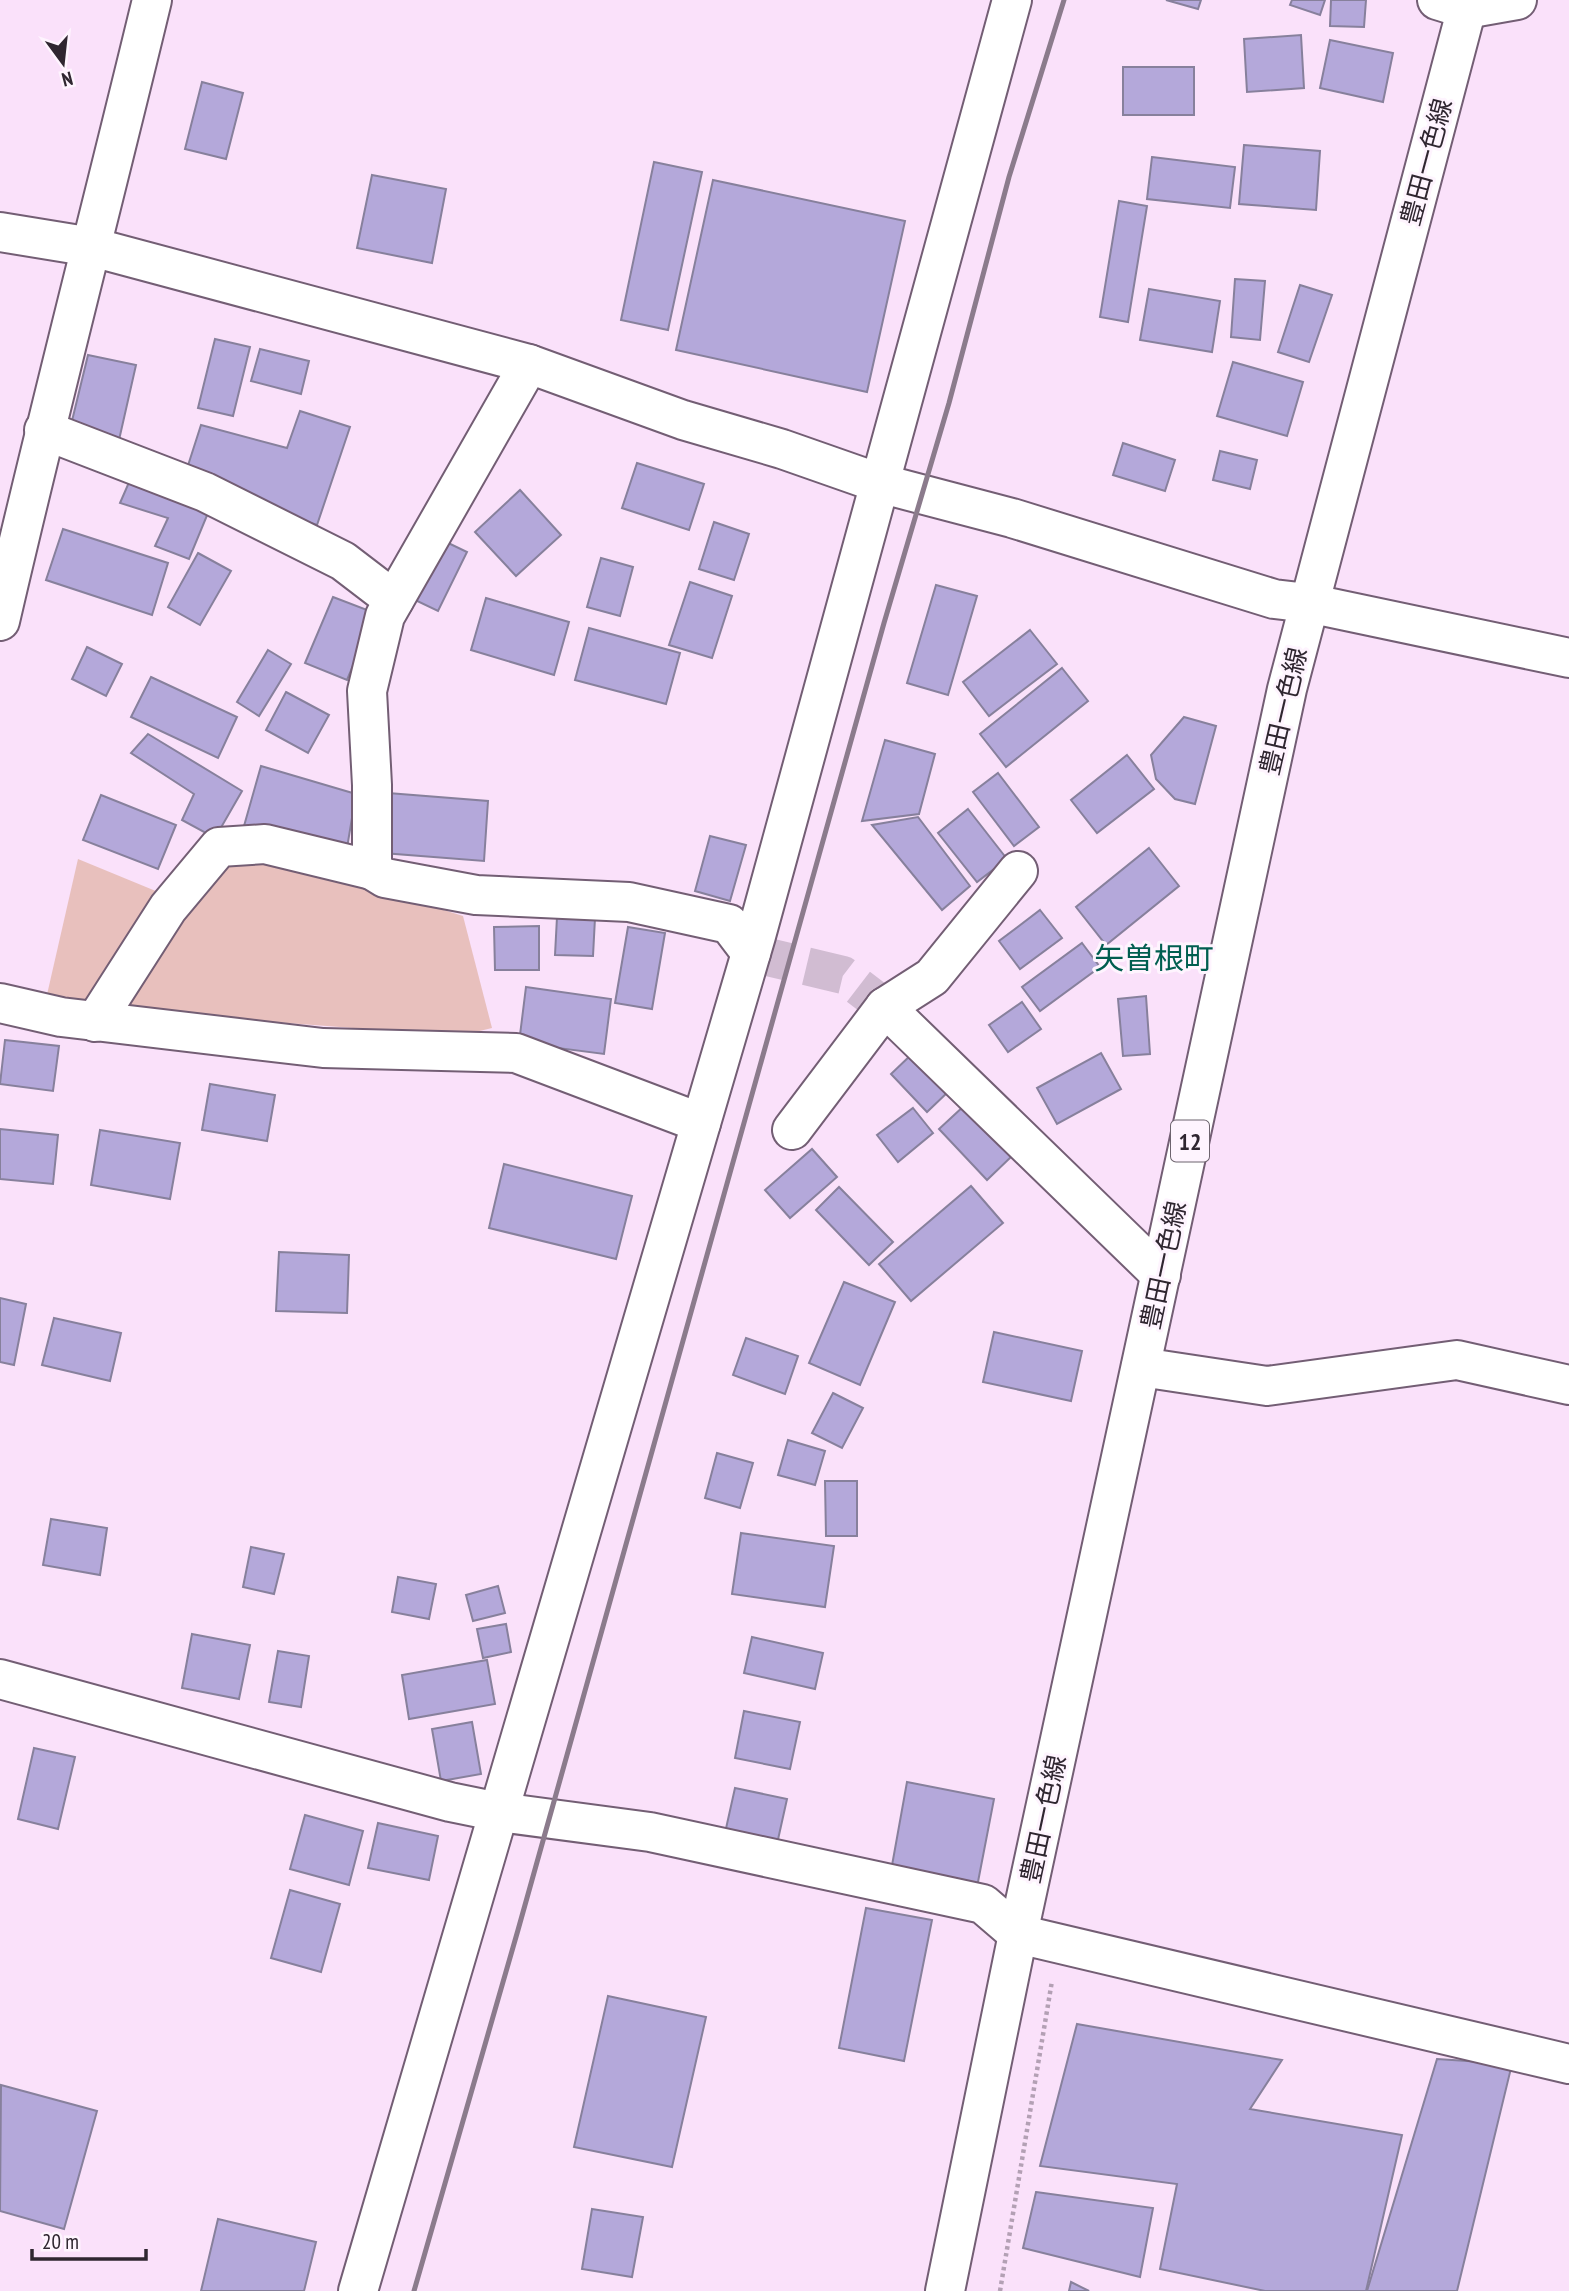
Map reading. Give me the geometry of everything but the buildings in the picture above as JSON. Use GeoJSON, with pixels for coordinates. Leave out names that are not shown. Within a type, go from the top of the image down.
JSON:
{"type":"FeatureCollection","features":[{"type":"Feature","properties":{"kind":"street"},"geometry":{"type":"LineString","coordinates":[[0,621],[44,430],[152,0]]}},
{"type":"Feature","properties":{"kind":"street"},"geometry":{"type":"LineString","coordinates":[[358,2291],[751,953],[1012,0]]}},
{"type":"Feature","properties":{"kind":"street"},"geometry":{"type":"LineString","coordinates":[[1457,3],[1517,0]]}},
{"type":"Feature","properties":{"kind":"street","name":"豊田一色線"},"geometry":{"type":"LineString","coordinates":[[944,2291],[1018,1934],[1287,689],[1457,3]]}},
{"type":"Feature","properties":{"kind":"street"},"geometry":{"type":"LineString","coordinates":[[0,232],[92,247],[529,364],[683,420],[782,449],[879,483],[1012,518],[1274,599],[1308,603],[1569,658]]}},
{"type":"Feature","properties":{"kind":"street"},"geometry":{"type":"LineString","coordinates":[[372,870],[372,785],[367,691],[385,616],[529,364]]}},
{"type":"Feature","properties":{"kind":"street"},"geometry":{"type":"LineString","coordinates":[[44,430],[205,492],[343,561],[394,600]]}},
{"type":"Feature","properties":{"kind":"street"},"geometry":{"type":"LineString","coordinates":[[95,1021],[168,908],[219,847],[265,844],[372,870],[385,878],[476,895],[629,902],[729,924],[751,953]]}},
{"type":"Feature","properties":{"kind":"street"},"geometry":{"type":"LineString","coordinates":[[792,1130],[885,1007],[932,977],[1018,871]]}},
{"type":"Feature","properties":{"kind":"street"},"geometry":{"type":"LineString","coordinates":[[0,1003],[61,1017],[323,1048],[516,1053],[701,1124]]}},
{"type":"Feature","properties":{"kind":"street"},"geometry":{"type":"LineString","coordinates":[[885,1007],[1161,1275]]}},
{"type":"Feature","properties":{"kind":"street"},"geometry":{"type":"LineString","coordinates":[[1141,1367],[1267,1386],[1457,1360],[1569,1385]]}},
{"type":"Feature","properties":{"kind":"street"},"geometry":{"type":"LineString","coordinates":[[0,1679],[437,1799],[499,1812],[650,1832],[983,1904],[1018,1934],[1569,2064]]}},
{"type":"Feature","properties":{"kind":"path"},"geometry":{"type":"LineString","coordinates":[[1000,2291],[1053,1973]]}},
{"type":"Feature","properties":{"kind":"shaded area"},"geometry":{"type":"Polygon","coordinates":[[[260,853],[463,916],[492,1028],[459,1036],[117,1010],[226,859],[260,853]]]}},
{"type":"Feature","properties":{"kind":"shaded area"},"geometry":{"type":"Polygon","coordinates":[[[78,859],[163,894],[90,1010],[46,999],[78,859]]]}},
{"type":"Feature","properties":{"kind":"tunnel"},"geometry":{"type":"LineString","coordinates":[[751,953],[843,975],[885,1007]]}},
{"type":"Feature","properties":{"kind":"railway"},"geometry":{"type":"LineString","coordinates":[[414,2291],[518,1930],[884,623],[949,403],[1009,177],[1064,0]]}},
{"type":"Feature","properties":{"kind":"district","name":"矢曽根町"},"geometry":{"type":"Point","coordinates":[1154,957]}}]}
